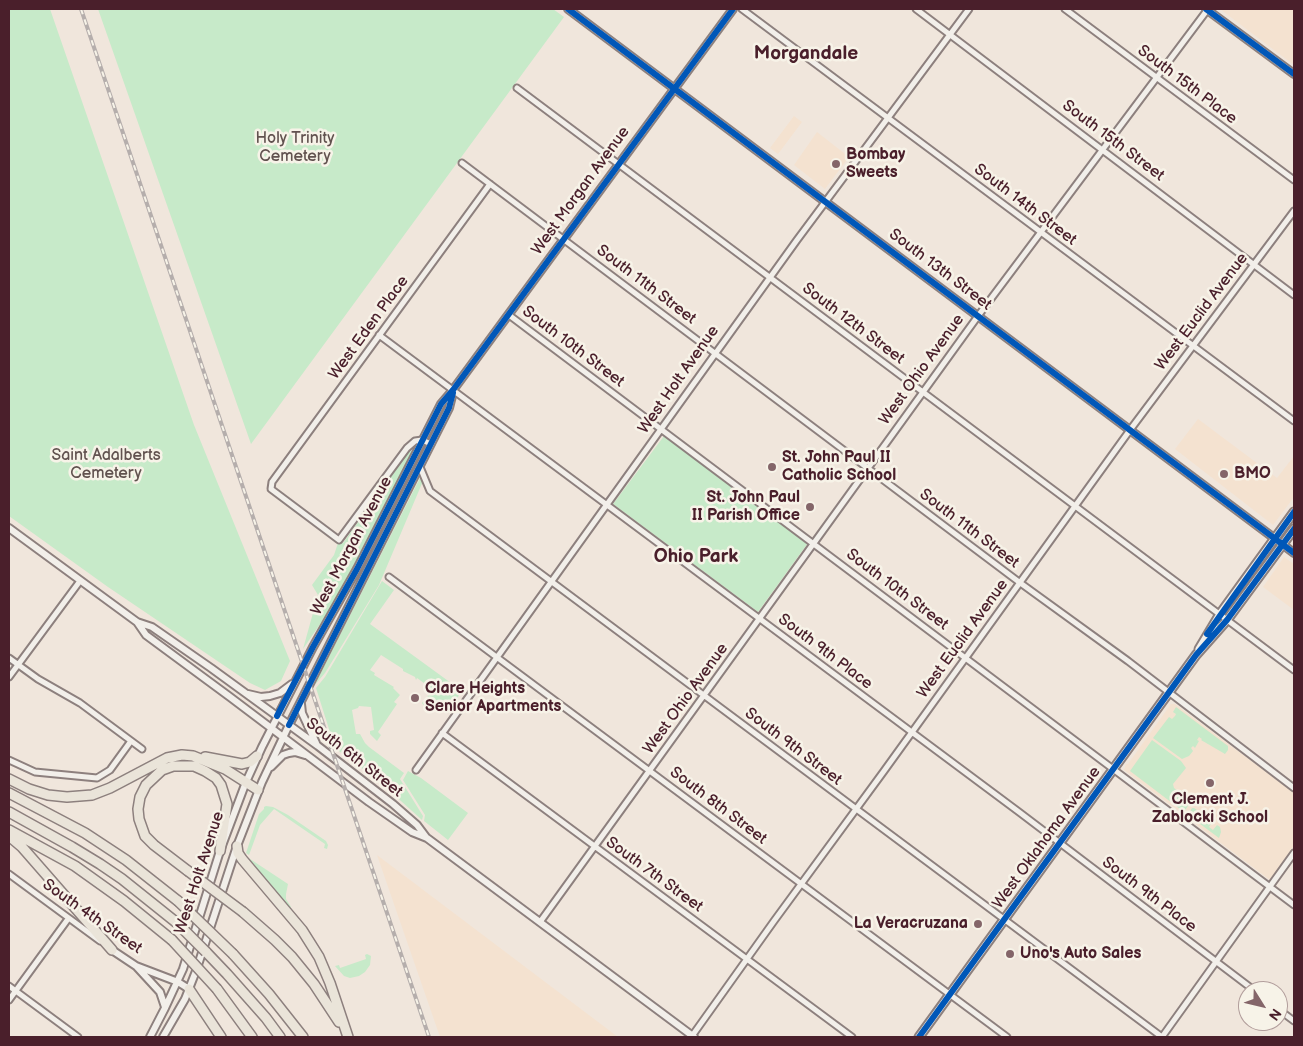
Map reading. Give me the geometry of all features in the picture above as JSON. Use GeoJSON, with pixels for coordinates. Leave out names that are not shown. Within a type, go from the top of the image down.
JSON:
{"type":"FeatureCollection","features":[{"type":"Feature","properties":{"kind":"highway"},"geometry":{"type":"LineString","coordinates":[[9,779],[29,789],[48,795],[77,797],[92,795],[110,788],[167,758],[182,755],[242,764],[250,762],[258,756]]}},
{"type":"Feature","properties":{"kind":"highway"},"geometry":{"type":"LineString","coordinates":[[192,756],[225,769],[258,790]]}},
{"type":"Feature","properties":{"kind":"highway"},"geometry":{"type":"LineString","coordinates":[[220,852],[228,804],[221,785],[216,778],[194,766],[173,766],[162,770],[146,785],[140,797],[139,819],[145,836],[275,940],[298,965],[323,998],[348,1037]]}},
{"type":"Feature","properties":{"kind":"highway"},"geometry":{"type":"LineString","coordinates":[[9,793],[85,833],[126,860],[178,901],[233,954],[269,994],[303,1037]]}},
{"type":"Feature","properties":{"kind":"highway"},"geometry":{"type":"LineString","coordinates":[[9,812],[100,864],[134,888],[177,923],[227,974],[266,1018],[280,1037]]}},
{"type":"Feature","properties":{"kind":"highway"},"geometry":{"type":"LineString","coordinates":[[9,830],[75,866],[124,901],[172,940],[217,989],[252,1037]]}},
{"type":"Feature","properties":{"kind":"highway"},"geometry":{"type":"LineString","coordinates":[[9,836],[22,847],[112,950]]}},
{"type":"Feature","properties":{"kind":"highway"},"geometry":{"type":"LineString","coordinates":[[237,846],[238,853],[242,859],[302,930],[319,957],[348,1037]]}},
{"type":"Feature","properties":{"kind":"highway"},"geometry":{"type":"LineString","coordinates":[[189,989],[221,1037]]}},
{"type":"Feature","properties":{"kind":"main road","name":"West Oklahoma Avenue"},"geometry":{"type":"LineString","coordinates":[[1196,655],[1204,638],[1220,614],[1294,512]]}},
{"type":"Feature","properties":{"kind":"main road","name":"West Oklahoma Avenue"},"geometry":{"type":"LineString","coordinates":[[919,1037],[1196,655],[1227,620],[1294,529]]}},
{"type":"Feature","properties":{"kind":"street","name":"South 13th Street"},"geometry":{"type":"LineString","coordinates":[[568,9],[1294,553]]}},
{"type":"Feature","properties":{"kind":"street","name":"West Morgan Avenue"},"geometry":{"type":"LineString","coordinates":[[277,716],[357,569],[441,404],[454,390],[732,9]]}},
{"type":"Feature","properties":{"kind":"street","name":"South 14th Street"},"geometry":{"type":"LineString","coordinates":[[742,9],[1294,421]]}},
{"type":"Feature","properties":{"kind":"street","name":"South 15th Street"},"geometry":{"type":"LineString","coordinates":[[916,9],[1294,295]]}},
{"type":"Feature","properties":{"kind":"street","name":"West Holt Avenue"},"geometry":{"type":"LineString","coordinates":[[416,770],[825,201],[968,9]]}},
{"type":"Feature","properties":{"kind":"street","name":"South 15th Place"},"geometry":{"type":"LineString","coordinates":[[1065,9],[1294,180]]}},
{"type":"Feature","properties":{"kind":"street","name":"West Ohio Avenue"},"geometry":{"type":"LineString","coordinates":[[540,922],[867,467],[1207,9]]}},
{"type":"Feature","properties":{"kind":"street"},"geometry":{"type":"LineString","coordinates":[[1207,9],[1294,74]]}},
{"type":"Feature","properties":{"kind":"street","name":"South 12th Street"},"geometry":{"type":"LineString","coordinates":[[517,88],[1294,670]]}},
{"type":"Feature","properties":{"kind":"street","name":"South 11th Street"},"geometry":{"type":"LineString","coordinates":[[462,163],[1294,788]]}},
{"type":"Feature","properties":{"kind":"street","name":"West Eden Place"},"geometry":{"type":"LineString","coordinates":[[422,440],[415,441],[407,448],[339,540],[270,487],[490,184]]}},
{"type":"Feature","properties":{"kind":"street","name":"West Euclid Avenue"},"geometry":{"type":"LineString","coordinates":[[693,1037],[747,958],[912,733],[1019,582],[1294,211]]}},
{"type":"Feature","properties":{"kind":"street","name":"South 10th Street"},"geometry":{"type":"LineString","coordinates":[[509,315],[1294,904]]}},
{"type":"Feature","properties":{"kind":"street","name":"South 9th Place"},"geometry":{"type":"LineString","coordinates":[[379,335],[1242,981]]}},
{"type":"Feature","properties":{"kind":"street","name":"West Morgan Avenue"},"geometry":{"type":"LineString","coordinates":[[289,725],[420,468],[449,408],[454,390]]}},
{"type":"Feature","properties":{"kind":"street"},"geometry":{"type":"LineString","coordinates":[[422,440],[431,444]]}},
{"type":"Feature","properties":{"kind":"street","name":"South 9th Street"},"geometry":{"type":"LineString","coordinates":[[420,468],[430,491],[1162,1037]]}},
{"type":"Feature","properties":{"kind":"street","name":"South 6th Street"},"geometry":{"type":"LineString","coordinates":[[9,528],[137,622],[152,627],[318,746],[392,804],[417,826],[426,838]]}},
{"type":"Feature","properties":{"kind":"street","name":"South 8th Street"},"geometry":{"type":"LineString","coordinates":[[389,577],[1007,1037]]}},
{"type":"Feature","properties":{"kind":"street"},"geometry":{"type":"LineString","coordinates":[[9,677],[80,581]]}},
{"type":"Feature","properties":{"kind":"street","name":"South 6th Street"},"geometry":{"type":"LineString","coordinates":[[137,622],[146,635],[412,832],[426,838],[693,1037]]}},
{"type":"Feature","properties":{"kind":"street"},"geometry":{"type":"LineString","coordinates":[[9,658],[38,679],[80,703],[142,749]]}},
{"type":"Feature","properties":{"kind":"street"},"geometry":{"type":"LineString","coordinates":[[246,693],[261,697],[270,696],[280,693],[295,681]]}},
{"type":"Feature","properties":{"kind":"street"},"geometry":{"type":"LineString","coordinates":[[301,702],[302,713],[318,746]]}},
{"type":"Feature","properties":{"kind":"street","name":"West Holt Avenue"},"geometry":{"type":"LineString","coordinates":[[150,1037],[178,982],[220,852],[246,782],[277,716]]}},
{"type":"Feature","properties":{"kind":"street","name":"West Holt Avenue"},"geometry":{"type":"LineString","coordinates":[[164,1037],[189,989],[258,790],[289,725]]}},
{"type":"Feature","properties":{"kind":"street","name":"South 7th Street"},"geometry":{"type":"LineString","coordinates":[[442,733],[852,1037]]}},
{"type":"Feature","properties":{"kind":"street"},"geometry":{"type":"LineString","coordinates":[[9,760],[35,772],[90,778],[104,775],[110,770],[131,741]]}},
{"type":"Feature","properties":{"kind":"street"},"geometry":{"type":"LineString","coordinates":[[267,772],[278,760],[289,753],[295,752],[309,756]]}},
{"type":"Feature","properties":{"kind":"street"},"geometry":{"type":"LineString","coordinates":[[1162,1037],[1294,853]]}},
{"type":"Feature","properties":{"kind":"street","name":"South 4th Street"},"geometry":{"type":"LineString","coordinates":[[9,874],[68,919],[136,966],[178,982],[189,989]]}},
{"type":"Feature","properties":{"kind":"street"},"geometry":{"type":"LineString","coordinates":[[9,1000],[68,919]]}},
{"type":"Feature","properties":{"kind":"street"},"geometry":{"type":"LineString","coordinates":[[136,966],[160,992],[165,1008]]}},
{"type":"Feature","properties":{"kind":"street"},"geometry":{"type":"LineString","coordinates":[[9,986],[78,1037]]}},
{"type":"Feature","properties":{"kind":"shaded area"},"geometry":{"type":"Polygon","coordinates":[[[1220,9],[1294,9],[1294,65],[1270,47],[1220,9]]]}},
{"type":"Feature","properties":{"kind":"shaded area"},"geometry":{"type":"Polygon","coordinates":[[[794,116],[802,122],[778,154],[770,148],[794,116]]]}},
{"type":"Feature","properties":{"kind":"shaded area"},"geometry":{"type":"Polygon","coordinates":[[[817,132],[849,157],[825,189],[794,165],[817,132]]]}},
{"type":"Feature","properties":{"kind":"shaded area"},"geometry":{"type":"Polygon","coordinates":[[[1198,419],[1277,478],[1294,456],[1294,497],[1273,525],[1175,449],[1198,419]]]}},
{"type":"Feature","properties":{"kind":"shaded area"},"geometry":{"type":"Polygon","coordinates":[[[1284,557],[1294,564],[1294,610],[1263,587],[1284,557]]]}},
{"type":"Feature","properties":{"kind":"shaded area","name":"Clement J. Zablocki School"},"geometry":{"type":"Polygon","coordinates":[[[1171,704],[1175,704],[1294,793],[1294,846],[1270,880],[1124,770],[1126,764],[1128,764],[1171,704]]]}},
{"type":"Feature","properties":{"kind":"shaded area"},"geometry":{"type":"Polygon","coordinates":[[[377,855],[618,1037],[440,1037],[377,855]]]}},
{"type":"Feature","properties":{"kind":"green space","name":"Saint Adalberts Cemetery"},"geometry":{"type":"Polygon","coordinates":[[[9,9],[50,9],[194,425],[290,661],[281,681],[265,690],[250,683],[108,587],[9,516],[9,9]]]}},
{"type":"Feature","properties":{"kind":"green space","name":"Holy Trinity Cemetery"},"geometry":{"type":"Polygon","coordinates":[[[98,9],[553,9],[564,17],[251,444],[98,9]]]}},
{"type":"Feature","properties":{"kind":"green space"},"geometry":{"type":"Polygon","coordinates":[[[664,436],[808,543],[758,612],[613,504],[664,436]]]}},
{"type":"Feature","properties":{"kind":"green space"},"geometry":{"type":"Polygon","coordinates":[[[410,450],[412,452],[353,567],[327,614],[303,649],[318,595],[312,585],[334,555],[338,543],[343,543],[410,450]]]}},
{"type":"Feature","properties":{"kind":"green space"},"geometry":{"type":"Polygon","coordinates":[[[421,476],[423,481],[379,585],[325,673],[314,686],[421,476]]]}},
{"type":"Feature","properties":{"kind":"green space"},"geometry":{"type":"Polygon","coordinates":[[[382,581],[394,590],[370,624],[462,691],[451,707],[436,703],[426,713],[426,708],[422,703],[432,689],[381,655],[370,670],[375,673],[374,675],[394,687],[400,695],[394,702],[397,704],[378,732],[381,735],[377,741],[370,734],[370,731],[374,730],[371,707],[359,706],[352,710],[356,734],[360,734],[369,747],[404,773],[400,779],[423,816],[422,820],[381,783],[335,748],[316,688],[325,677],[382,581]]]}},
{"type":"Feature","properties":{"kind":"green space"},"geometry":{"type":"Polygon","coordinates":[[[1176,707],[1228,746],[1225,754],[1199,737],[1195,748],[1193,746],[1191,748],[1193,751],[1189,756],[1182,759],[1153,738],[1169,717],[1172,719],[1175,716],[1176,714],[1173,712],[1176,707]]]}},
{"type":"Feature","properties":{"kind":"green space"},"geometry":{"type":"Polygon","coordinates":[[[1152,740],[1181,761],[1186,768],[1173,784],[1174,788],[1178,791],[1181,790],[1193,798],[1184,812],[1130,771],[1152,740]]]}},
{"type":"Feature","properties":{"kind":"green space"},"geometry":{"type":"Polygon","coordinates":[[[408,771],[421,778],[468,813],[448,840],[424,821],[425,815],[403,780],[408,771]]]}},
{"type":"Feature","properties":{"kind":"green space"},"geometry":{"type":"Polygon","coordinates":[[[266,806],[273,807],[288,815],[326,841],[327,849],[324,848],[325,844],[274,809],[260,825],[249,855],[246,853],[259,814],[266,806]]]}},
{"type":"Feature","properties":{"kind":"green space"},"geometry":{"type":"Polygon","coordinates":[[[1192,808],[1213,821],[1209,827],[1213,830],[1217,825],[1220,827],[1219,838],[1188,815],[1192,808]]]}},
{"type":"Feature","properties":{"kind":"green space"},"geometry":{"type":"Polygon","coordinates":[[[244,855],[288,884],[286,899],[291,907],[289,909],[248,862],[244,855]]]}},
{"type":"Feature","properties":{"kind":"green space"},"geometry":{"type":"Polygon","coordinates":[[[365,955],[371,956],[370,965],[359,976],[350,978],[344,976],[335,966],[339,965],[340,968],[366,959],[365,955]]]}},
{"type":"Feature","properties":{"kind":"railway"},"geometry":{"type":"LineString","coordinates":[[81,9],[429,1037]]}},
{"type":"Feature","properties":{"kind":"cycle path"},"geometry":{"type":"LineString","coordinates":[[568,9],[1294,553]]}},
{"type":"Feature","properties":{"kind":"cycle path"},"geometry":{"type":"LineString","coordinates":[[277,716],[357,569],[441,404],[733,9]]}},
{"type":"Feature","properties":{"kind":"cycle path"},"geometry":{"type":"LineString","coordinates":[[1206,9],[1294,74]]}},
{"type":"Feature","properties":{"kind":"cycle path"},"geometry":{"type":"LineString","coordinates":[[289,725],[449,408],[453,393]]}},
{"type":"Feature","properties":{"kind":"cycle path"},"geometry":{"type":"LineString","coordinates":[[1207,634],[1294,512]]}},
{"type":"Feature","properties":{"kind":"cycle path"},"geometry":{"type":"LineString","coordinates":[[919,1037],[1196,655],[1227,620],[1294,529]]}},
{"type":"Feature","properties":{"kind":"place","name":"Bombay Sweets"},"geometry":{"type":"Point","coordinates":[836,164]}},
{"type":"Feature","properties":{"kind":"place","name":"St. John Paul II Catholic School"},"geometry":{"type":"Point","coordinates":[772,467]}},
{"type":"Feature","properties":{"kind":"place","name":"BMO"},"geometry":{"type":"Point","coordinates":[1224,474]}},
{"type":"Feature","properties":{"kind":"place","name":"St. John Paul II Parish Office"},"geometry":{"type":"Point","coordinates":[810,507]}},
{"type":"Feature","properties":{"kind":"place","name":"Clare Heights Senior Apartments"},"geometry":{"type":"Point","coordinates":[415,698]}},
{"type":"Feature","properties":{"kind":"place","name":"Clement J. Zablocki School"},"geometry":{"type":"Point","coordinates":[1210,783]}},
{"type":"Feature","properties":{"kind":"place","name":"La Veracruzana"},"geometry":{"type":"Point","coordinates":[978,924]}},
{"type":"Feature","properties":{"kind":"place","name":"Uno's Auto Sales"},"geometry":{"type":"Point","coordinates":[1010,954]}},
{"type":"Feature","properties":{"kind":"district","name":"Morgandale"},"geometry":{"type":"Point","coordinates":[806,54]}},
{"type":"Feature","properties":{"kind":"district","name":"Ohio Park"},"geometry":{"type":"Point","coordinates":[696,557]}}]}
